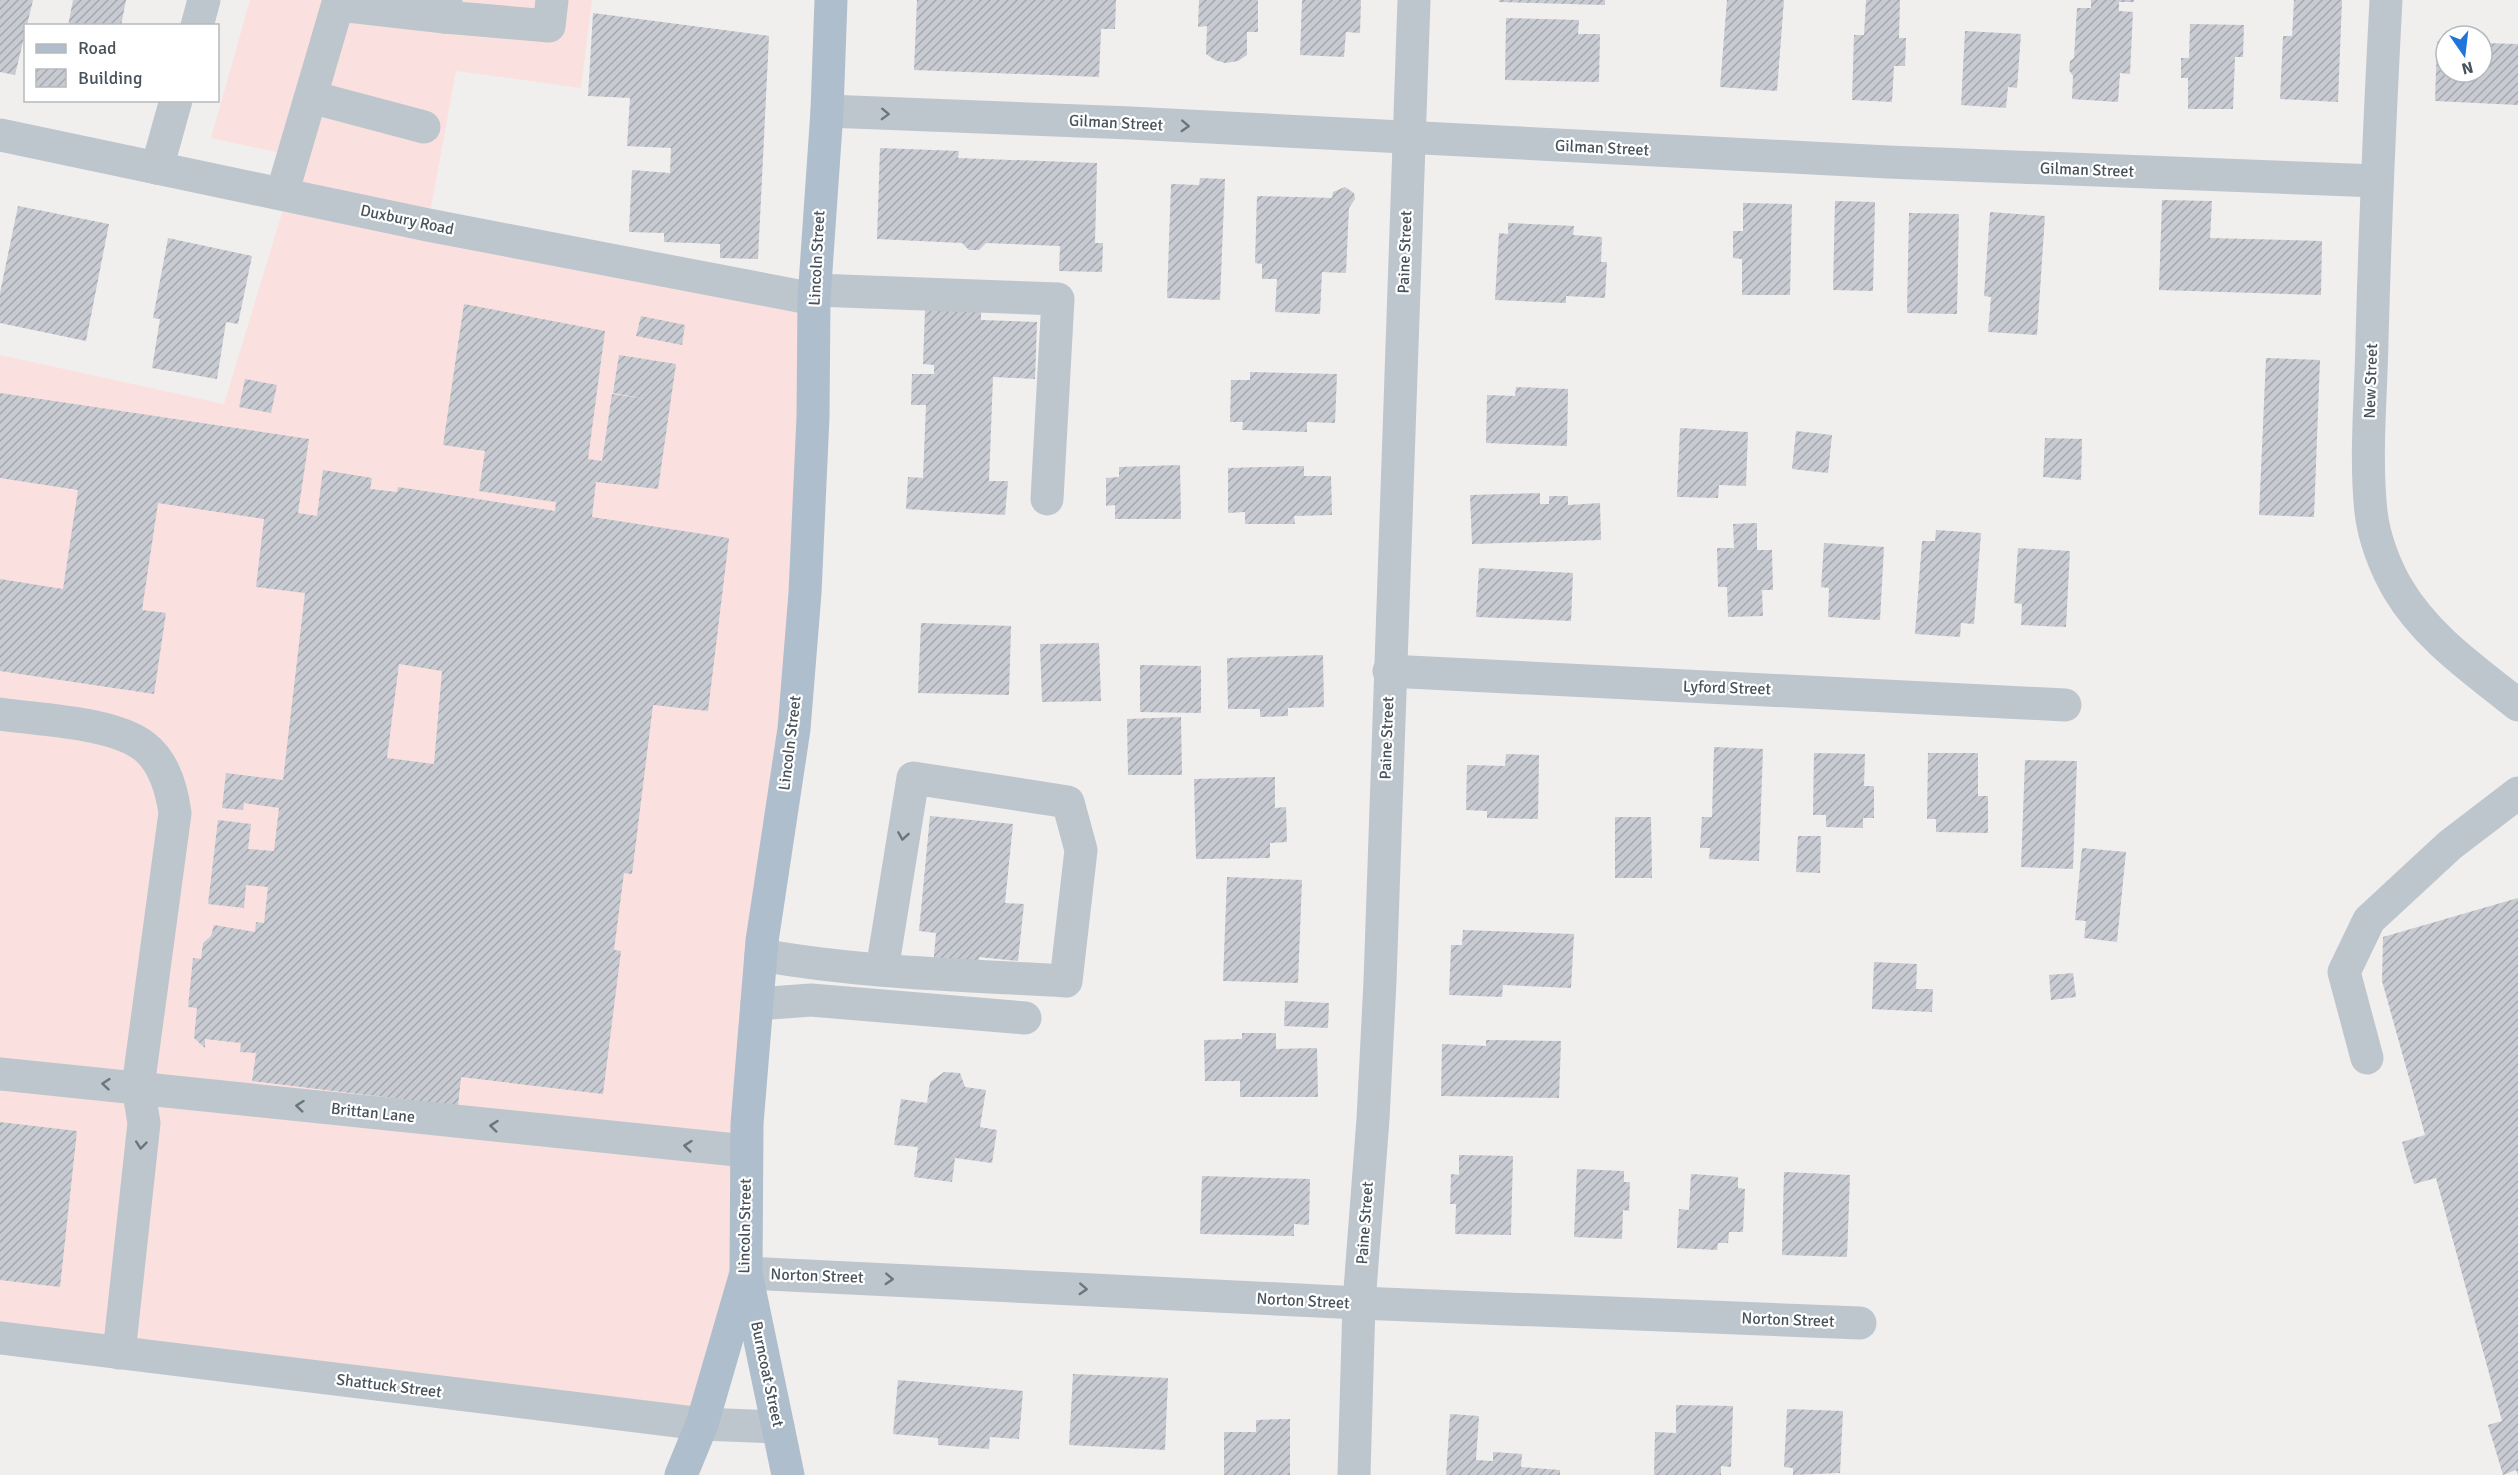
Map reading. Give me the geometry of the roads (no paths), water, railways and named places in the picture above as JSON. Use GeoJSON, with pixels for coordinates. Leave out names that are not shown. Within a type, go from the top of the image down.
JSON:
{"type":"FeatureCollection","features":[{"type":"Feature","properties":{"kind":"main road","name":"Lincoln Street"},"geometry":{"type":"LineString","coordinates":[[681,1475],[702,1424],[746,1273],[746,1151],[761,955],[794,729],[804,604],[813,417],[815,294],[827,111],[831,0]]}},
{"type":"Feature","properties":{"kind":"main road","name":"Burncoat Street"},"geometry":{"type":"LineString","coordinates":[[746,1273],[788,1475]]}},
{"type":"Feature","properties":{"kind":"street"},"geometry":{"type":"LineString","coordinates":[[198,24],[204,0]]}},
{"type":"Feature","properties":{"kind":"street"},"geometry":{"type":"LineString","coordinates":[[282,194],[339,2],[446,9],[549,26],[552,0]]}},
{"type":"Feature","properties":{"kind":"street","name":"Paine Street"},"geometry":{"type":"LineString","coordinates":[[1354,1475],[1359,1304],[1373,1119],[1414,0]]}},
{"type":"Feature","properties":{"kind":"street","name":"New Street"},"geometry":{"type":"LineString","coordinates":[[2386,0],[2377,181],[2369,451],[2372,513],[2379,545],[2397,588],[2433,634],[2518,705]]}},
{"type":"Feature","properties":{"kind":"street"},"geometry":{"type":"LineString","coordinates":[[311,97],[424,128]]}},
{"type":"Feature","properties":{"kind":"street"},"geometry":{"type":"LineString","coordinates":[[157,168],[175,102]]}},
{"type":"Feature","properties":{"kind":"street","name":"Gilman Street"},"geometry":{"type":"LineString","coordinates":[[827,111],[1408,137],[1864,161],[2377,181]]}},
{"type":"Feature","properties":{"kind":"street","name":"Duxbury Road"},"geometry":{"type":"LineString","coordinates":[[0,135],[282,194],[815,294],[1058,299],[1047,500]]}},
{"type":"Feature","properties":{"kind":"street","name":"Lyford Street"},"geometry":{"type":"LineString","coordinates":[[1389,671],[2065,705]]}},
{"type":"Feature","properties":{"kind":"street"},"geometry":{"type":"LineString","coordinates":[[0,714],[103,729],[126,735],[146,748],[171,788],[176,813],[138,1087],[144,1123],[119,1353]]}},
{"type":"Feature","properties":{"kind":"street"},"geometry":{"type":"LineString","coordinates":[[761,955],[815,965],[882,970],[1066,981],[1081,850],[1068,802],[912,778],[882,970]]}},
{"type":"Feature","properties":{"kind":"street"},"geometry":{"type":"LineString","coordinates":[[2367,1058],[2344,972],[2369,920],[2450,845],[2518,793]]}},
{"type":"Feature","properties":{"kind":"street"},"geometry":{"type":"LineString","coordinates":[[757,1004],[811,1000],[1025,1018]]}},
{"type":"Feature","properties":{"kind":"street","name":"Brittan Lane"},"geometry":{"type":"LineString","coordinates":[[0,1074],[746,1151]]}},
{"type":"Feature","properties":{"kind":"street","name":"Norton Street"},"geometry":{"type":"LineString","coordinates":[[746,1273],[1359,1304],[1860,1323]]}},
{"type":"Feature","properties":{"kind":"street","name":"Shattuck Street"},"geometry":{"type":"LineString","coordinates":[[0,1338],[702,1424],[778,1427]]}}]}
